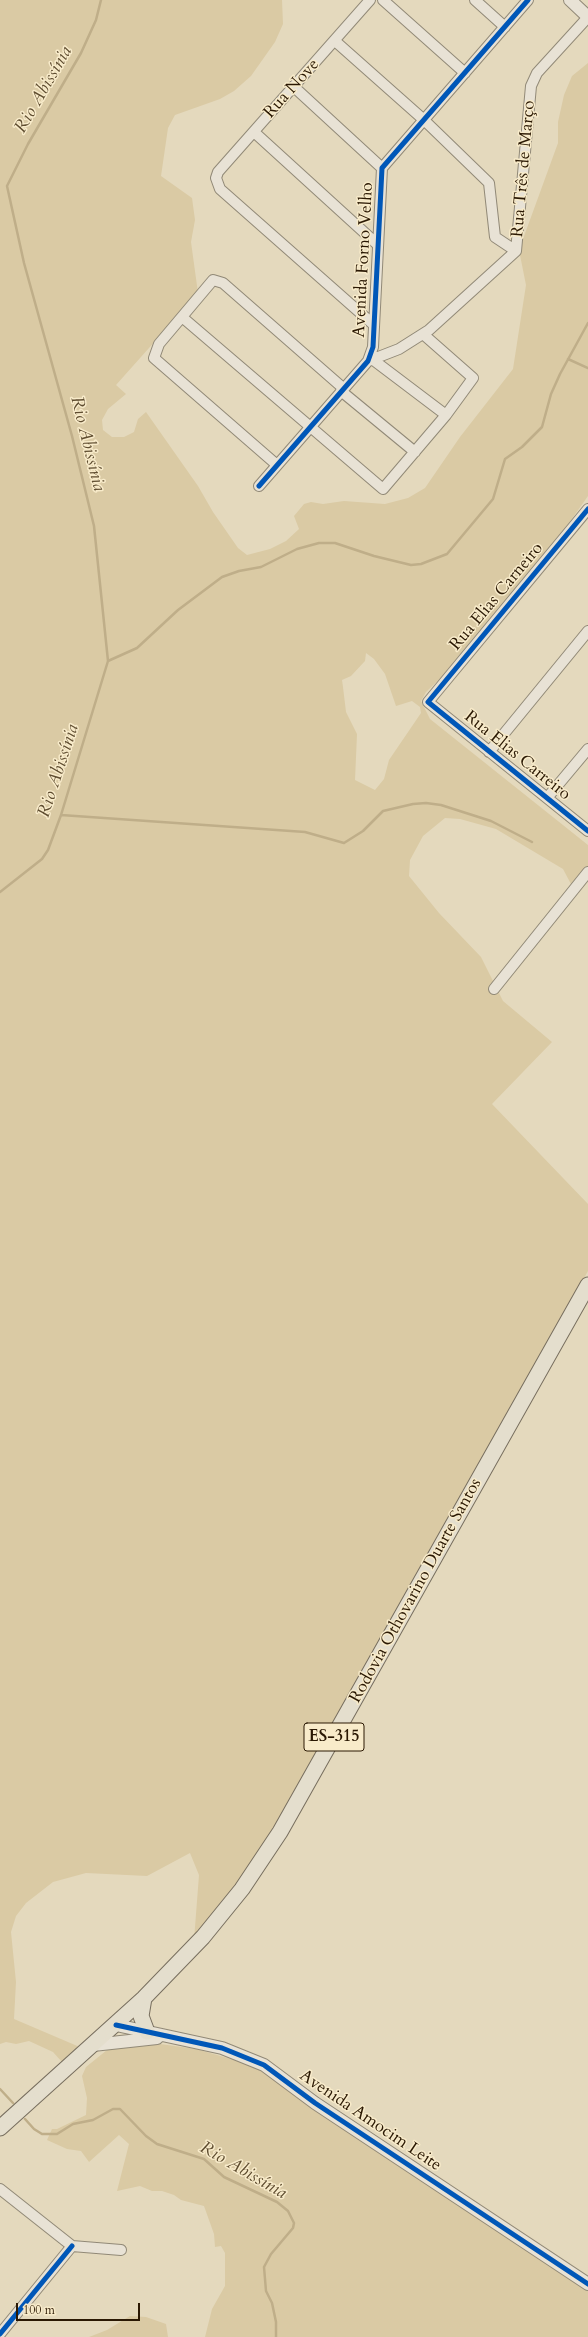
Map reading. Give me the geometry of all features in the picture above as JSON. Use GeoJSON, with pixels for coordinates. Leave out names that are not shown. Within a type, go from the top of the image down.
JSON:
{"type":"FeatureCollection","features":[{"type":"Feature","properties":{"kind":"main road","name":"Rodovia Othovarino Duarte Santos"},"geometry":{"type":"LineString","coordinates":[[0,2128],[93,2046],[144,1998],[203,1937],[242,1889],[280,1832],[588,1285]]}},
{"type":"Feature","properties":{"kind":"main road"},"geometry":{"type":"LineString","coordinates":[[144,1998],[141,2016],[147,2032]]}},
{"type":"Feature","properties":{"kind":"street","name":"Rua Nove"},"geometry":{"type":"LineString","coordinates":[[370,0],[218,172],[216,178],[220,189],[374,325]]}},
{"type":"Feature","properties":{"kind":"street"},"geometry":{"type":"LineString","coordinates":[[383,0],[465,73]]}},
{"type":"Feature","properties":{"kind":"street"},"geometry":{"type":"LineString","coordinates":[[475,0],[505,27]]}},
{"type":"Feature","properties":{"kind":"street","name":"Avenida Forno Velho"},"geometry":{"type":"LineString","coordinates":[[259,486],[370,360],[373,347],[382,168],[528,0]]}},
{"type":"Feature","properties":{"kind":"street"},"geometry":{"type":"LineString","coordinates":[[570,0],[588,17]]}},
{"type":"Feature","properties":{"kind":"street","name":"Rua Três de Março"},"geometry":{"type":"LineString","coordinates":[[370,360],[399,349],[423,334],[516,251],[531,86],[537,73],[588,17]]}},
{"type":"Feature","properties":{"kind":"street"},"geometry":{"type":"LineString","coordinates":[[335,41],[424,120],[489,184],[495,238],[516,251]]}},
{"type":"Feature","properties":{"kind":"street"},"geometry":{"type":"LineString","coordinates":[[294,87],[382,168]]}},
{"type":"Feature","properties":{"kind":"street"},"geometry":{"type":"LineString","coordinates":[[254,132],[378,245]]}},
{"type":"Feature","properties":{"kind":"street"},"geometry":{"type":"LineString","coordinates":[[277,465],[154,358],[159,344],[213,280],[219,281],[342,390],[415,452]]}},
{"type":"Feature","properties":{"kind":"street"},"geometry":{"type":"LineString","coordinates":[[182,316],[383,489],[446,415],[473,378],[423,334]]}},
{"type":"Feature","properties":{"kind":"street"},"geometry":{"type":"LineString","coordinates":[[370,360],[446,415]]}},
{"type":"Feature","properties":{"kind":"street","name":"Rua Elias Carneiro"},"geometry":{"type":"LineString","coordinates":[[428,702],[588,509]]}},
{"type":"Feature","properties":{"kind":"street"},"geometry":{"type":"LineString","coordinates":[[489,752],[588,631]]}},
{"type":"Feature","properties":{"kind":"street","name":"Rua Elias Carreiro"},"geometry":{"type":"LineString","coordinates":[[428,702],[588,832]]}},
{"type":"Feature","properties":{"kind":"street"},"geometry":{"type":"LineString","coordinates":[[547,798],[588,749]]}},
{"type":"Feature","properties":{"kind":"street"},"geometry":{"type":"LineString","coordinates":[[494,989],[588,872]]}},
{"type":"Feature","properties":{"kind":"street","name":"Avenida Amocim Leite"},"geometry":{"type":"LineString","coordinates":[[116,2025],[164,2037],[222,2048],[264,2065],[315,2103],[588,2284]]}},
{"type":"Feature","properties":{"kind":"street","name":"Avenida Amocim Leite"},"geometry":{"type":"LineString","coordinates":[[93,2046],[164,2037]]}},
{"type":"Feature","properties":{"kind":"street"},"geometry":{"type":"LineString","coordinates":[[0,2189],[72,2246],[121,2250]]}},
{"type":"Feature","properties":{"kind":"street"},"geometry":{"type":"LineString","coordinates":[[1,2333],[72,2246]]}},
{"type":"Feature","properties":{"kind":"shaded area"},"geometry":{"type":"Polygon","coordinates":[[[0,0],[282,0],[283,24],[275,42],[251,76],[234,91],[220,99],[175,115],[168,128],[161,176],[192,198],[195,220],[191,242],[198,293],[116,385],[126,394],[108,409],[102,420],[103,430],[112,437],[124,437],[134,432],[138,419],[146,412],[198,486],[213,512],[238,548],[247,555],[270,549],[286,541],[299,529],[294,516],[304,504],[311,502],[323,504],[344,501],[385,504],[408,498],[425,488],[460,437],[513,369],[526,285],[519,250],[558,143],[558,122],[564,95],[572,76],[588,63],[588,496],[530,578],[452,667],[426,692],[421,701],[430,719],[588,845],[588,866],[572,886],[563,869],[496,829],[460,819],[445,818],[423,836],[410,860],[409,876],[439,913],[481,957],[503,1001],[552,1042],[492,1104],[588,1204],[588,1271],[266,1848],[194,1940],[199,1875],[190,1853],[147,1876],[86,1873],[53,1882],[26,1903],[16,1916],[11,1932],[16,1982],[14,2019],[82,2048],[62,2062],[53,2052],[29,2041],[16,2044],[6,2042],[0,2044],[0,0]],[[366,653],[365,661],[351,676],[342,680],[346,712],[357,734],[355,780],[375,790],[384,779],[389,760],[421,713],[420,707],[412,701],[396,706],[385,674],[374,659],[366,653]]]}},
{"type":"Feature","properties":{"kind":"shaded area"},"geometry":{"type":"Polygon","coordinates":[[[153,2043],[196,2049],[238,2061],[262,2071],[311,2107],[588,2289],[588,2337],[205,2337],[212,2309],[225,2286],[225,2253],[221,2246],[215,2247],[214,2234],[204,2206],[181,2200],[174,2195],[162,2191],[152,2191],[140,2186],[117,2191],[129,2144],[119,2135],[89,2162],[81,2151],[67,2149],[47,2140],[52,2129],[57,2129],[86,2115],[87,2098],[82,2076],[86,2067],[107,2050],[119,2045],[153,2043]]]}},
{"type":"Feature","properties":{"kind":"shaded area"},"geometry":{"type":"Polygon","coordinates":[[[130,2316],[146,2317],[166,2324],[168,2337],[89,2337],[107,2330],[130,2316]]]}},
{"type":"Feature","properties":{"kind":"waterway","name":"Rio Abissínia"},"geometry":{"type":"LineString","coordinates":[[0,892],[42,859],[48,850],[61,815],[108,661],[94,526],[72,436],[24,263],[7,186],[28,144],[81,53],[96,20],[101,0]]}},
{"type":"Feature","properties":{"kind":"waterway"},"geometry":{"type":"LineString","coordinates":[[108,661],[137,648],[178,610],[222,577],[239,571],[261,567],[297,549],[319,543],[335,543],[374,556],[411,565],[421,564],[447,554],[493,499],[505,459],[522,447],[542,427],[551,394],[560,374],[588,323]]}},
{"type":"Feature","properties":{"kind":"waterway"},"geometry":{"type":"LineString","coordinates":[[568,359],[588,368]]}},
{"type":"Feature","properties":{"kind":"waterway"},"geometry":{"type":"LineString","coordinates":[[61,815],[305,832],[344,843],[363,831],[383,811],[413,804],[426,803],[441,805],[491,821],[532,842]]}},
{"type":"Feature","properties":{"kind":"waterway","name":"Rio Abissínia"},"geometry":{"type":"LineString","coordinates":[[0,2089],[13,2103]]}},
{"type":"Feature","properties":{"kind":"waterway","name":"Rio Abissínia"},"geometry":{"type":"LineString","coordinates":[[25,2119],[34,2129],[42,2134],[57,2134],[73,2124],[93,2120],[113,2109],[120,2109],[146,2136],[157,2144],[204,2159],[224,2177],[277,2202],[288,2211],[294,2223],[293,2228],[271,2254],[264,2267],[266,2291],[272,2303],[276,2322],[276,2337]]}},
{"type":"Feature","properties":{"kind":"cycle path"},"geometry":{"type":"LineString","coordinates":[[259,486],[368,361],[373,347],[382,168],[528,0]]}},
{"type":"Feature","properties":{"kind":"cycle path"},"geometry":{"type":"LineString","coordinates":[[588,509],[428,702],[588,831]]}},
{"type":"Feature","properties":{"kind":"cycle path"},"geometry":{"type":"LineString","coordinates":[[116,2025],[222,2048],[264,2065],[315,2103],[588,2284]]}},
{"type":"Feature","properties":{"kind":"cycle path"},"geometry":{"type":"LineString","coordinates":[[0,2334],[72,2246]]}}]}
